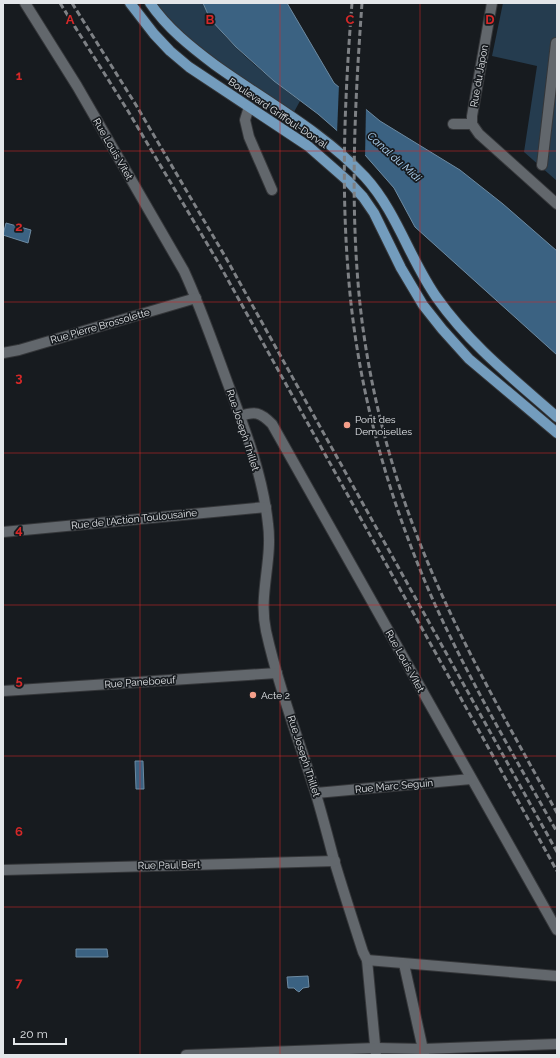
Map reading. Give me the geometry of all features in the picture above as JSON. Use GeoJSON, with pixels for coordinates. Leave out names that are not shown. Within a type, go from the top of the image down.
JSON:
{"type":"FeatureCollection","features":[{"type":"Feature","properties":{"kind":"main road","name":"Boulevard Griffoul-Dorval"},"geometry":{"type":"LineString","coordinates":[[130,3],[154,34],[180,59],[209,82],[308,146],[348,181],[363,197],[374,213],[401,268],[423,305],[442,329],[469,359],[557,433]]}},
{"type":"Feature","properties":{"kind":"main road","name":"Boulevard Griffoul-Dorval"},"geometry":{"type":"LineString","coordinates":[[150,3],[190,47],[234,79],[298,121],[338,152],[365,177],[388,208],[413,258],[437,298],[456,322],[478,348],[557,417]]}},
{"type":"Feature","properties":{"kind":"street","name":"Rue Louis Vitet"},"geometry":{"type":"LineString","coordinates":[[26,3],[77,86],[184,271],[196,298]]}},
{"type":"Feature","properties":{"kind":"street","name":"Rue du Japon"},"geometry":{"type":"LineString","coordinates":[[472,124],[472,116],[492,3]]}},
{"type":"Feature","properties":{"kind":"street"},"geometry":{"type":"LineString","coordinates":[[542,165],[556,43]]}},
{"type":"Feature","properties":{"kind":"street"},"geometry":{"type":"LineString","coordinates":[[248,107],[245,120],[249,137],[272,190]]}},
{"type":"Feature","properties":{"kind":"street"},"geometry":{"type":"LineString","coordinates":[[453,124],[472,124],[479,134],[557,204]]}},
{"type":"Feature","properties":{"kind":"street","name":"Rue Pierre Brossolette"},"geometry":{"type":"LineString","coordinates":[[3,353],[11,352],[196,298]]}},
{"type":"Feature","properties":{"kind":"street","name":"Rue Joseph Thillet"},"geometry":{"type":"LineString","coordinates":[[196,298],[240,416],[262,486],[270,543],[264,594],[263,615],[265,630],[277,673],[316,793],[363,952],[367,960],[376,1051]]}},
{"type":"Feature","properties":{"kind":"street","name":"Rue Louis Vitet"},"geometry":{"type":"LineString","coordinates":[[240,416],[250,413],[257,413],[264,416],[272,424],[557,930]]}},
{"type":"Feature","properties":{"kind":"street","name":"Rue de l'Action Toulousaine"},"geometry":{"type":"LineString","coordinates":[[3,532],[266,507]]}},
{"type":"Feature","properties":{"kind":"street","name":"Rue Paneboeuf"},"geometry":{"type":"LineString","coordinates":[[3,691],[277,673]]}},
{"type":"Feature","properties":{"kind":"street","name":"Rue Marc Seguin"},"geometry":{"type":"LineString","coordinates":[[316,793],[471,779]]}},
{"type":"Feature","properties":{"kind":"street","name":"Rue Paul Bert"},"geometry":{"type":"LineString","coordinates":[[3,870],[335,861]]}},
{"type":"Feature","properties":{"kind":"street"},"geometry":{"type":"LineString","coordinates":[[367,960],[557,976]]}},
{"type":"Feature","properties":{"kind":"street"},"geometry":{"type":"LineString","coordinates":[[404,964],[424,1052]]}},
{"type":"Feature","properties":{"kind":"street"},"geometry":{"type":"LineString","coordinates":[[186,1055],[376,1051],[424,1052],[557,1044]]}},
{"type":"Feature","properties":{"kind":"shaded area"},"geometry":{"type":"Polygon","coordinates":[[[156,3],[203,3],[211,19],[220,31],[241,53],[300,101],[294,112],[201,49],[184,35],[156,3]]]}},
{"type":"Feature","properties":{"kind":"shaded area"},"geometry":{"type":"Polygon","coordinates":[[[503,3],[557,3],[557,181],[524,152],[537,66],[492,56],[503,3]]]}},
{"type":"Feature","properties":{"kind":"water","name":"Canal du Midi"},"geometry":{"type":"Polygon","coordinates":[[[203,3],[287,3],[334,83],[380,121],[460,170],[503,204],[557,251],[557,355],[415,227],[394,188],[365,155],[318,114],[274,81],[236,47],[210,19],[203,3]]]}},
{"type":"Feature","properties":{"kind":"water"},"geometry":{"type":"Polygon","coordinates":[[[6,223],[31,230],[28,243],[3,235],[6,223]]]}},
{"type":"Feature","properties":{"kind":"water"},"geometry":{"type":"Polygon","coordinates":[[[135,761],[143,761],[144,789],[136,789],[135,761]]]}},
{"type":"Feature","properties":{"kind":"water"},"geometry":{"type":"Polygon","coordinates":[[[76,949],[107,949],[108,957],[76,957],[76,949]]]}},
{"type":"Feature","properties":{"kind":"water"},"geometry":{"type":"Polygon","coordinates":[[[308,976],[309,987],[303,988],[299,992],[294,988],[288,988],[287,977],[308,976]]]}},
{"type":"Feature","properties":{"kind":"pier"},"geometry":{"type":"Polygon","coordinates":[[[339,84],[366,106],[365,158],[337,134],[339,84]]]}},
{"type":"Feature","properties":{"kind":"railway"},"geometry":{"type":"LineString","coordinates":[[60,3],[128,111],[218,262],[557,871]]}},
{"type":"Feature","properties":{"kind":"railway"},"geometry":{"type":"LineString","coordinates":[[72,3],[136,105],[226,258],[557,852]]}},
{"type":"Feature","properties":{"kind":"railway"},"geometry":{"type":"LineString","coordinates":[[352,3],[347,70],[344,170],[346,237],[352,313],[358,355],[376,439],[401,521],[433,600],[477,689],[557,832]]}},
{"type":"Feature","properties":{"kind":"railway"},"geometry":{"type":"LineString","coordinates":[[362,3],[354,148],[356,258],[363,326],[381,422],[389,454],[409,516],[435,581],[485,682],[557,813]]}},
{"type":"Feature","properties":{"kind":"place","name":"Pont des Demoiselles"},"geometry":{"type":"Point","coordinates":[347,425]}},
{"type":"Feature","properties":{"kind":"place","name":"Acte 2"},"geometry":{"type":"Point","coordinates":[253,695]}}]}
